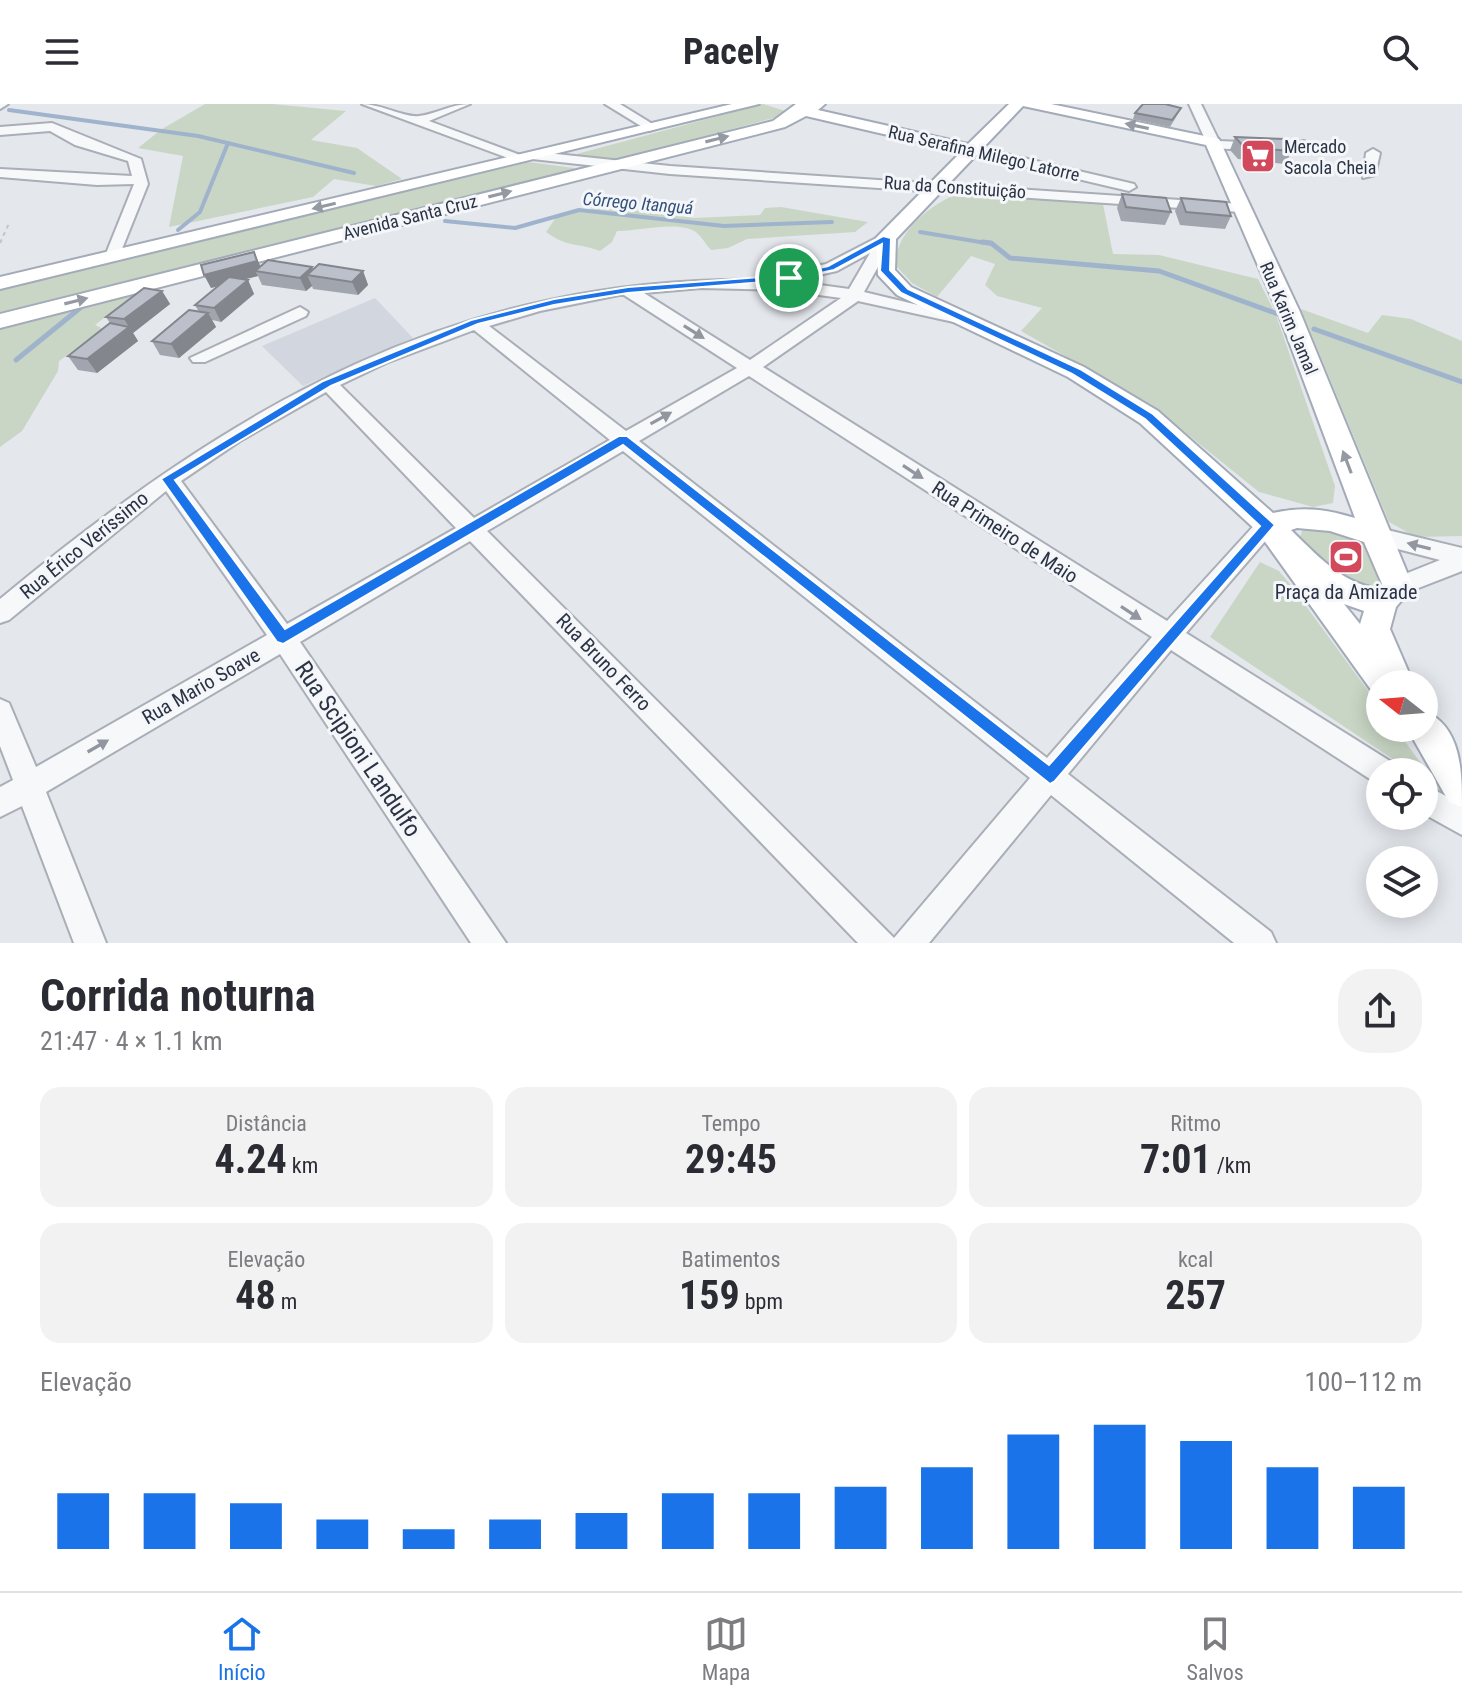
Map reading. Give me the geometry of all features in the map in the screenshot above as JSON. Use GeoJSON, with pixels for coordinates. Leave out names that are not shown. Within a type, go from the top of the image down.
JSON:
{"type":"FeatureCollection","features":[{"type":"Feature","properties":{"kind":"main road","name":"Avenida Santa Cruz"},"geometry":{"type":"LineString","coordinates":[[0,283],[751,104]]}},
{"type":"Feature","properties":{"kind":"main road","name":"Rua Serafina Milego Latorre"},"geometry":{"type":"LineString","coordinates":[[776,104],[812,108],[972,150]]}},
{"type":"Feature","properties":{"kind":"main road"},"geometry":{"type":"LineString","coordinates":[[1017,104],[886,238],[885,271],[904,291],[1076,372],[1149,417],[1332,584],[1357,597],[1390,594]]}},
{"type":"Feature","properties":{"kind":"main road"},"geometry":{"type":"LineString","coordinates":[[1029,104],[1213,141]]}},
{"type":"Feature","properties":{"kind":"main road","name":"Avenida Santa Cruz"},"geometry":{"type":"LineString","coordinates":[[0,321],[779,124],[812,108]]}},
{"type":"Feature","properties":{"kind":"main road","name":"Rua Karim Jamal"},"geometry":{"type":"LineString","coordinates":[[1213,141],[1240,208],[1289,312],[1375,535]]}},
{"type":"Feature","properties":{"kind":"main road"},"geometry":{"type":"LineString","coordinates":[[1268,525],[1281,519],[1330,521],[1375,535],[1390,594],[1374,629],[1392,670]]}},
{"type":"Feature","properties":{"kind":"main road"},"geometry":{"type":"LineString","coordinates":[[1268,525],[1376,670]]}},
{"type":"Feature","properties":{"kind":"main road"},"geometry":{"type":"LineString","coordinates":[[1432,742],[1462,790]]}},
{"type":"Feature","properties":{"kind":"street"},"geometry":{"type":"LineString","coordinates":[[418,121],[464,104]]}},
{"type":"Feature","properties":{"kind":"street"},"geometry":{"type":"LineString","coordinates":[[611,104],[653,128]]}},
{"type":"Feature","properties":{"kind":"street","name":"Rua Karim Jamal"},"geometry":{"type":"LineString","coordinates":[[1195,104],[1213,141]]}},
{"type":"Feature","properties":{"kind":"street","name":"Rua da Constituição"},"geometry":{"type":"LineString","coordinates":[[374,105],[531,157],[614,166],[1192,202],[1240,208]]}},
{"type":"Feature","properties":{"kind":"street"},"geometry":{"type":"LineString","coordinates":[[0,131],[44,126],[59,129],[80,142],[134,159],[141,180],[113,256]]}},
{"type":"Feature","properties":{"kind":"street"},"geometry":{"type":"LineString","coordinates":[[1213,141],[1304,145],[1291,148],[1213,141]]}},
{"type":"Feature","properties":{"kind":"street","name":"Rua Serafina Milego Latorre"},"geometry":{"type":"LineString","coordinates":[[972,150],[1192,202]]}},
{"type":"Feature","properties":{"kind":"street"},"geometry":{"type":"LineString","coordinates":[[664,153],[656,163],[670,170]]}},
{"type":"Feature","properties":{"kind":"street"},"geometry":{"type":"LineString","coordinates":[[1368,175],[1373,153]]}},
{"type":"Feature","properties":{"kind":"street"},"geometry":{"type":"LineString","coordinates":[[0,173],[97,181],[141,180]]}},
{"type":"Feature","properties":{"kind":"street"},"geometry":{"type":"LineString","coordinates":[[1072,174],[1088,181],[1090,188],[1089,192],[1077,195]]}},
{"type":"Feature","properties":{"kind":"street"},"geometry":{"type":"LineString","coordinates":[[853,297],[886,238]]}},
{"type":"Feature","properties":{"kind":"street","name":"Rua Érico Veríssimo"},"geometry":{"type":"LineString","coordinates":[[0,613],[168,479],[327,383],[474,322],[554,302],[628,290],[749,283],[831,268],[886,238]]}},
{"type":"Feature","properties":{"kind":"street","name":"Rua Érico Veríssimo"},"geometry":{"type":"LineString","coordinates":[[749,283],[853,297],[974,324]]}},
{"type":"Feature","properties":{"kind":"street","name":"Rua Primeiro de Maio"},"geometry":{"type":"LineString","coordinates":[[628,290],[1366,761]]}},
{"type":"Feature","properties":{"kind":"street","name":"Rua Mario Soave"},"geometry":{"type":"LineString","coordinates":[[0,803],[750,368],[853,297]]}},
{"type":"Feature","properties":{"kind":"street"},"geometry":{"type":"LineString","coordinates":[[199,358],[300,312]]}},
{"type":"Feature","properties":{"kind":"street"},"geometry":{"type":"LineString","coordinates":[[474,322],[1260,943]]}},
{"type":"Feature","properties":{"kind":"street","name":"Rua Bruno Ferro"},"geometry":{"type":"LineString","coordinates":[[327,383],[880,943]]}},
{"type":"Feature","properties":{"kind":"street","name":"Rua Scipioni Landulfo"},"geometry":{"type":"LineString","coordinates":[[168,479],[283,638],[490,943]]}},
{"type":"Feature","properties":{"kind":"street"},"geometry":{"type":"LineString","coordinates":[[908,943],[1168,636],[1268,525]]}},
{"type":"Feature","properties":{"kind":"street"},"geometry":{"type":"LineString","coordinates":[[1375,535],[1462,559]]}},
{"type":"Feature","properties":{"kind":"street"},"geometry":{"type":"LineString","coordinates":[[1390,594],[1462,559]]}},
{"type":"Feature","properties":{"kind":"street"},"geometry":{"type":"LineString","coordinates":[[0,711],[90,943]]}},
{"type":"Feature","properties":{"kind":"street"},"geometry":{"type":"LineString","coordinates":[[1438,806],[1462,821]]}},
{"type":"Feature","properties":{"kind":"path"},"geometry":{"type":"LineString","coordinates":[[0,243],[10,221]]}},
{"type":"Feature","properties":{"kind":"shaded area"},"geometry":{"type":"Polygon","coordinates":[[[375,298],[413,338],[303,386],[262,346],[375,298]]]}},
{"type":"Feature","properties":{"kind":"green space"},"geometry":{"type":"Polygon","coordinates":[[[205,104],[272,104],[346,111],[311,140],[357,148],[402,179],[376,186],[334,179],[313,197],[169,227],[183,156],[138,148],[162,129],[205,104]]]}},
{"type":"Feature","properties":{"kind":"green space"},"geometry":{"type":"Polygon","coordinates":[[[763,104],[792,113],[624,158],[573,155],[763,104]]]}},
{"type":"Feature","properties":{"kind":"green space"},"geometry":{"type":"Polygon","coordinates":[[[528,162],[574,168],[575,171],[0,312],[0,288],[528,162]]]}},
{"type":"Feature","properties":{"kind":"green space"},"geometry":{"type":"Polygon","coordinates":[[[966,192],[1103,204],[1113,254],[1159,255],[1258,279],[1276,315],[1335,486],[1333,503],[1313,507],[1259,492],[1151,405],[1021,331],[1042,308],[997,296],[985,285],[995,264],[971,256],[937,297],[912,283],[896,266],[901,242],[930,209],[966,192]]]}},
{"type":"Feature","properties":{"kind":"green space"},"geometry":{"type":"Polygon","coordinates":[[[605,206],[694,218],[760,215],[765,208],[781,207],[868,222],[855,232],[747,239],[728,248],[711,250],[699,235],[683,227],[617,231],[612,242],[600,251],[566,243],[546,232],[557,216],[605,206]]]}},
{"type":"Feature","properties":{"kind":"green space"},"geometry":{"type":"Polygon","coordinates":[[[137,292],[95,325],[103,329],[59,361],[58,371],[22,431],[0,447],[0,328],[137,292]]]}},
{"type":"Feature","properties":{"kind":"green space"},"geometry":{"type":"Polygon","coordinates":[[[1301,309],[1368,333],[1382,315],[1411,319],[1462,341],[1462,536],[1416,537],[1389,522],[1301,309]]]}},
{"type":"Feature","properties":{"kind":"green space","name":"Praça da Amizade"},"geometry":{"type":"Polygon","coordinates":[[[1303,528],[1331,530],[1354,537],[1371,553],[1379,580],[1365,590],[1338,578],[1300,537],[1303,528]]]}},
{"type":"Feature","properties":{"kind":"green space"},"geometry":{"type":"Polygon","coordinates":[[[1260,562],[1279,571],[1366,688],[1366,741],[1210,637],[1260,562]]]}},
{"type":"Feature","properties":{"kind":"green space"},"geometry":{"type":"Polygon","coordinates":[[[1367,742],[1405,742],[1417,758],[1391,758],[1367,742]]]}},
{"type":"Feature","properties":{"kind":"building"},"geometry":{"type":"Polygon","coordinates":[[[1143,104],[1181,108],[1172,120],[1135,113],[1143,104]]]}},
{"type":"Feature","properties":{"kind":"building"},"geometry":{"type":"Polygon","coordinates":[[[1235,137],[1285,139],[1292,151],[1244,147],[1235,137]]]}},
{"type":"Feature","properties":{"kind":"building"},"geometry":{"type":"Polygon","coordinates":[[[1122,194],[1166,198],[1171,212],[1126,207],[1122,194]]]}},
{"type":"Feature","properties":{"kind":"building"},"geometry":{"type":"Polygon","coordinates":[[[1181,198],[1226,202],[1231,216],[1186,212],[1181,198]]]}},
{"type":"Feature","properties":{"kind":"building"},"geometry":{"type":"Polygon","coordinates":[[[254,252],[257,261],[204,275],[201,265],[254,252]]]}},
{"type":"Feature","properties":{"kind":"building"},"geometry":{"type":"Polygon","coordinates":[[[268,260],[312,267],[300,278],[255,271],[268,260]]]}},
{"type":"Feature","properties":{"kind":"building"},"geometry":{"type":"Polygon","coordinates":[[[319,264],[363,271],[352,282],[307,275],[319,264]]]}},
{"type":"Feature","properties":{"kind":"building"},"geometry":{"type":"Polygon","coordinates":[[[229,277],[248,280],[214,308],[195,305],[229,277]]]}},
{"type":"Feature","properties":{"kind":"building"},"geometry":{"type":"Polygon","coordinates":[[[144,288],[162,291],[124,319],[106,317],[144,288]]]}},
{"type":"Feature","properties":{"kind":"building"},"geometry":{"type":"Polygon","coordinates":[[[189,310],[208,313],[171,344],[152,341],[189,310]]]}},
{"type":"Feature","properties":{"kind":"building"},"geometry":{"type":"Polygon","coordinates":[[[110,323],[129,327],[87,359],[68,356],[110,323]]]}},
{"type":"Feature","properties":{"kind":"waterway","name":"Córrego Itanguá"},"geometry":{"type":"LineString","coordinates":[[9,110],[198,136],[228,143]]}},
{"type":"Feature","properties":{"kind":"waterway"},"geometry":{"type":"LineString","coordinates":[[178,230],[200,212],[228,143]]}},
{"type":"Feature","properties":{"kind":"waterway","name":"Córrego Itanguá"},"geometry":{"type":"LineString","coordinates":[[228,143],[354,173]]}},
{"type":"Feature","properties":{"kind":"waterway","name":"Córrego Itanguá"},"geometry":{"type":"LineString","coordinates":[[445,221],[515,228],[579,210],[724,226],[832,222]]}},
{"type":"Feature","properties":{"kind":"waterway","name":"Córrego Itanguá"},"geometry":{"type":"LineString","coordinates":[[920,232],[992,244]]}},
{"type":"Feature","properties":{"kind":"waterway","name":"Córrego Itanguá"},"geometry":{"type":"LineString","coordinates":[[982,242],[991,243],[1010,258],[1159,271],[1278,314]]}},
{"type":"Feature","properties":{"kind":"waterway"},"geometry":{"type":"LineString","coordinates":[[16,360],[85,304]]}},
{"type":"Feature","properties":{"kind":"waterway","name":"Córrego Itanguá"},"geometry":{"type":"LineString","coordinates":[[1314,329],[1462,382]]}},
{"type":"Feature","properties":{"kind":"place","name":"Mercado Sacola Cheia"},"geometry":{"type":"Point","coordinates":[1258,156]}},
{"type":"Feature","properties":{"kind":"place","name":"Praça da Amizade"},"geometry":{"type":"Point","coordinates":[1346,557]}},
{"type":"Feature","properties":{"kind":"route"},"geometry":{"type":"LineString","coordinates":[[886,238],[885,271],[904,291],[1076,372],[1149,417],[1268,525],[1168,636],[1050,776],[623,439],[283,638],[168,479],[327,383],[474,322],[554,302],[628,290],[789,278],[831,268],[886,238]]}}]}
